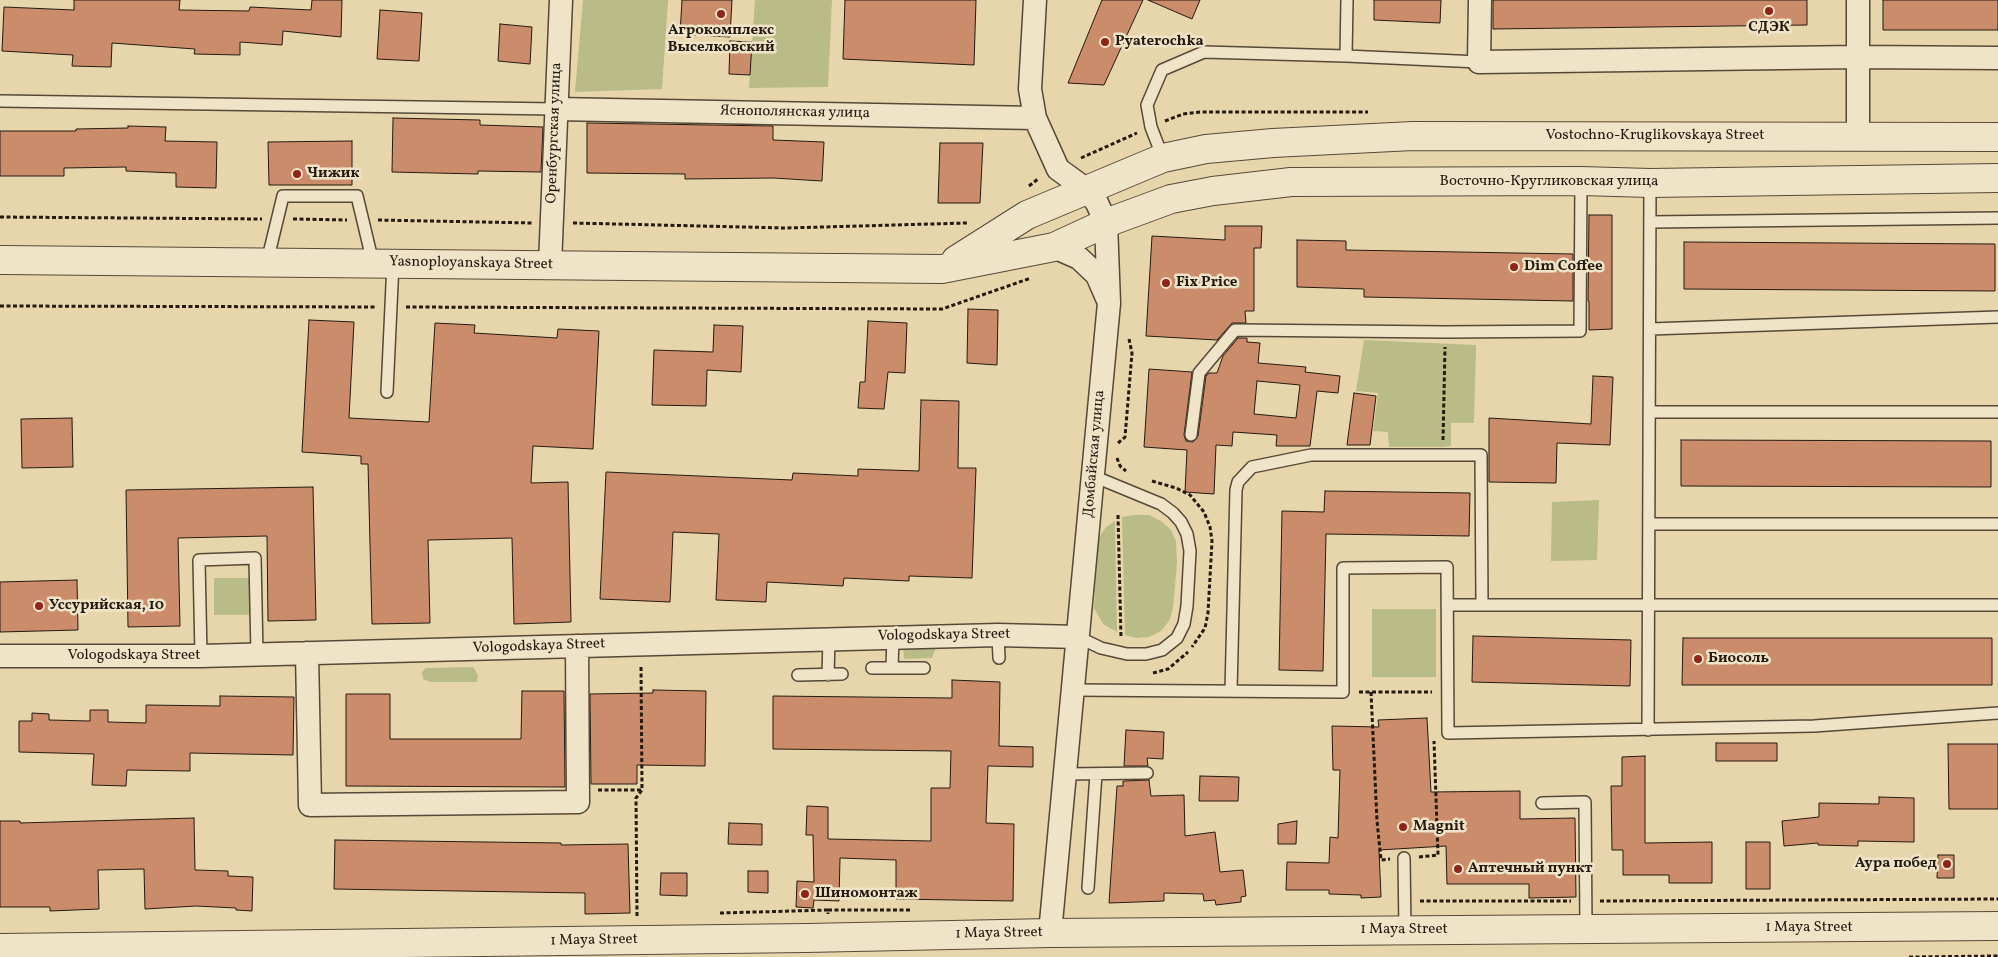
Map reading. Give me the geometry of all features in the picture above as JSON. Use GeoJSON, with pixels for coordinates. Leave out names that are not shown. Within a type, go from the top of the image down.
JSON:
{"type":"FeatureCollection","features":[{"type":"Feature","properties":{"kind":"street","name":"Оренбургская улица"},"geometry":{"type":"LineString","coordinates":[[550,265],[561,0]]}},
{"type":"Feature","properties":{"kind":"street","name":"Домбайская улица"},"geometry":{"type":"LineString","coordinates":[[1035,0],[1030,89],[1035,118],[1058,169],[1087,190],[1097,203],[1106,223],[1110,303],[1050,933]]}},
{"type":"Feature","properties":{"kind":"street"},"geometry":{"type":"LineString","coordinates":[[1480,0],[1479,62],[1858,57],[1998,58]]}},
{"type":"Feature","properties":{"kind":"street"},"geometry":{"type":"LineString","coordinates":[[1858,0],[1858,136]]}},
{"type":"Feature","properties":{"kind":"street","name":"Яснополянская улица"},"geometry":{"type":"LineString","coordinates":[[556,109],[1035,118]]}},
{"type":"Feature","properties":{"kind":"street","name":"Vostochno-Kruglikovskaya Street"},"geometry":{"type":"LineString","coordinates":[[1312,142],[1413,136],[1998,136]]}},
{"type":"Feature","properties":{"kind":"street"},"geometry":{"type":"LineString","coordinates":[[942,269],[1027,215],[1163,158],[1206,150],[1273,143],[1312,142],[1312,180]]}},
{"type":"Feature","properties":{"kind":"street","name":"Восточно-Кругликовская улица"},"geometry":{"type":"LineString","coordinates":[[1054,247],[1106,223],[1171,199],[1213,190],[1312,180],[1650,183],[1998,178]]}},
{"type":"Feature","properties":{"kind":"street"},"geometry":{"type":"LineString","coordinates":[[1054,247],[1079,258],[1097,275],[1110,303]]}},
{"type":"Feature","properties":{"kind":"street","name":"Yasnoployanskaya Street"},"geometry":{"type":"LineString","coordinates":[[0,260],[942,269],[1054,247]]}},
{"type":"Feature","properties":{"kind":"street","name":"Vologodskaya Street"},"geometry":{"type":"LineString","coordinates":[[0,656],[201,656],[998,634],[1078,637]]}},
{"type":"Feature","properties":{"kind":"street"},"geometry":{"type":"LineString","coordinates":[[307,653],[310,806],[578,802],[577,646]]}},
{"type":"Feature","properties":{"kind":"street","name":"1 Maya Street"},"geometry":{"type":"LineString","coordinates":[[0,948],[805,948],[1050,933],[1998,926]]}},
{"type":"Feature","properties":{"kind":"lane"},"geometry":{"type":"LineString","coordinates":[[1346,56],[1347,0]]}},
{"type":"Feature","properties":{"kind":"lane"},"geometry":{"type":"LineString","coordinates":[[1163,158],[1151,127],[1147,105],[1162,70],[1204,52],[1479,62]]}},
{"type":"Feature","properties":{"kind":"lane"},"geometry":{"type":"LineString","coordinates":[[0,101],[556,109]]}},
{"type":"Feature","properties":{"kind":"lane"},"geometry":{"type":"LineString","coordinates":[[1191,435],[1199,373],[1235,330],[1580,331],[1581,182]]}},
{"type":"Feature","properties":{"kind":"lane"},"geometry":{"type":"LineString","coordinates":[[1648,730],[1650,183]]}},
{"type":"Feature","properties":{"kind":"lane"},"geometry":{"type":"LineString","coordinates":[[267,262],[283,196],[357,196],[383,263],[391,307],[387,392]]}},
{"type":"Feature","properties":{"kind":"lane"},"geometry":{"type":"LineString","coordinates":[[1650,222],[1998,218]]}},
{"type":"Feature","properties":{"kind":"lane"},"geometry":{"type":"LineString","coordinates":[[1650,329],[1998,317]]}},
{"type":"Feature","properties":{"kind":"lane"},"geometry":{"type":"LineString","coordinates":[[1649,412],[1998,412]]}},
{"type":"Feature","properties":{"kind":"lane"},"geometry":{"type":"LineString","coordinates":[[1231,691],[1236,490],[1238,482],[1252,467],[1311,455],[1481,455],[1482,604]]}},
{"type":"Feature","properties":{"kind":"lane"},"geometry":{"type":"LineString","coordinates":[[1078,637],[1101,648],[1127,654],[1146,654],[1162,650],[1176,638],[1184,624],[1187,606],[1190,551],[1187,534],[1181,522],[1173,513],[1160,504],[1093,476]]}},
{"type":"Feature","properties":{"kind":"lane"},"geometry":{"type":"LineString","coordinates":[[1649,524],[1998,524]]}},
{"type":"Feature","properties":{"kind":"lane"},"geometry":{"type":"LineString","coordinates":[[201,656],[199,560],[256,558],[257,654]]}},
{"type":"Feature","properties":{"kind":"lane"},"geometry":{"type":"LineString","coordinates":[[1073,690],[1343,692],[1343,568],[1447,568],[1448,733],[1814,726],[1998,713]]}},
{"type":"Feature","properties":{"kind":"lane"},"geometry":{"type":"LineString","coordinates":[[1447,604],[1998,605]]}},
{"type":"Feature","properties":{"kind":"lane"},"geometry":{"type":"LineString","coordinates":[[998,634],[999,658]]}},
{"type":"Feature","properties":{"kind":"lane"},"geometry":{"type":"LineString","coordinates":[[892,668],[893,637]]}},
{"type":"Feature","properties":{"kind":"lane"},"geometry":{"type":"LineString","coordinates":[[828,675],[829,639]]}},
{"type":"Feature","properties":{"kind":"lane"},"geometry":{"type":"LineString","coordinates":[[872,668],[924,668]]}},
{"type":"Feature","properties":{"kind":"lane"},"geometry":{"type":"LineString","coordinates":[[798,675],[842,674]]}},
{"type":"Feature","properties":{"kind":"lane"},"geometry":{"type":"LineString","coordinates":[[1065,774],[1147,773]]}},
{"type":"Feature","properties":{"kind":"lane"},"geometry":{"type":"LineString","coordinates":[[1088,888],[1096,774]]}},
{"type":"Feature","properties":{"kind":"lane"},"geometry":{"type":"LineString","coordinates":[[1542,803],[1585,802],[1586,929]]}},
{"type":"Feature","properties":{"kind":"lane"},"geometry":{"type":"LineString","coordinates":[[1404,858],[1405,930]]}},
{"type":"Feature","properties":{"kind":"path"},"geometry":{"type":"LineString","coordinates":[[572,223],[786,228],[969,223]]}},
{"type":"Feature","properties":{"kind":"path"},"geometry":{"type":"LineString","coordinates":[[0,306],[942,309],[1034,276]]}},
{"type":"Feature","properties":{"kind":"path"},"geometry":{"type":"LineString","coordinates":[[1444,456],[1445,332]]}},
{"type":"Feature","properties":{"kind":"path"},"geometry":{"type":"LineString","coordinates":[[1118,516],[1120,638]]}},
{"type":"Feature","properties":{"kind":"path"},"geometry":{"type":"LineString","coordinates":[[637,921],[636,798],[642,790],[640,644]]}},
{"type":"Feature","properties":{"kind":"path"},"geometry":{"type":"LineString","coordinates":[[1343,692],[1448,692]]}},
{"type":"Feature","properties":{"kind":"path"},"geometry":{"type":"LineString","coordinates":[[1372,692],[1377,821],[1381,860],[1438,856],[1434,740]]}},
{"type":"Feature","properties":{"kind":"path"},"geometry":{"type":"LineString","coordinates":[[578,790],[642,790]]}},
{"type":"Feature","properties":{"kind":"path"},"geometry":{"type":"LineString","coordinates":[[1404,901],[1998,899]]}},
{"type":"Feature","properties":{"kind":"path"},"geometry":{"type":"LineString","coordinates":[[1909,957],[1998,956]]}},
{"type":"Feature","properties":{"kind":"green space"},"geometry":{"type":"Polygon","coordinates":[[[583,0],[668,0],[662,89],[575,92],[583,0]]]}},
{"type":"Feature","properties":{"kind":"green space"},"geometry":{"type":"Polygon","coordinates":[[[755,0],[832,0],[828,87],[749,88],[755,0]]]}},
{"type":"Feature","properties":{"kind":"green space"},"geometry":{"type":"Polygon","coordinates":[[[1364,340],[1476,345],[1474,423],[1451,423],[1451,446],[1389,447],[1388,432],[1373,431],[1378,393],[1356,391],[1364,340]]]}},
{"type":"Feature","properties":{"kind":"green space"},"geometry":{"type":"Polygon","coordinates":[[[1599,500],[1597,560],[1551,561],[1552,502],[1599,500]]]}},
{"type":"Feature","properties":{"kind":"green space"},"geometry":{"type":"Polygon","coordinates":[[[1149,515],[1161,521],[1171,530],[1176,541],[1177,563],[1173,608],[1169,621],[1161,631],[1149,637],[1136,638],[1125,635],[1122,517],[1149,515]]]}},
{"type":"Feature","properties":{"kind":"green space"},"geometry":{"type":"Polygon","coordinates":[[[1115,521],[1117,632],[1103,624],[1094,608],[1098,539],[1106,527],[1115,521]]]}},
{"type":"Feature","properties":{"kind":"green space"},"geometry":{"type":"Polygon","coordinates":[[[214,578],[249,578],[249,615],[214,615],[214,578]]]}},
{"type":"Feature","properties":{"kind":"green space"},"geometry":{"type":"Polygon","coordinates":[[[1372,609],[1436,609],[1436,677],[1372,677],[1372,609]]]}},
{"type":"Feature","properties":{"kind":"green space"},"geometry":{"type":"Polygon","coordinates":[[[937,645],[932,658],[904,659],[903,646],[937,645]]]}},
{"type":"Feature","properties":{"kind":"green space"},"geometry":{"type":"Polygon","coordinates":[[[473,667],[478,675],[477,682],[431,682],[423,679],[422,672],[426,668],[473,667]]]}},
{"type":"Feature","properties":{"kind":"building"},"geometry":{"type":"Polygon","coordinates":[[[74,0],[180,0],[179,10],[249,11],[250,7],[311,10],[312,0],[342,0],[341,37],[283,31],[282,45],[240,42],[240,55],[194,54],[195,49],[112,43],[111,67],[72,66],[73,55],[2,51],[4,7],[74,10],[74,0]]]}},
{"type":"Feature","properties":{"kind":"building"},"geometry":{"type":"Polygon","coordinates":[[[682,0],[732,0],[730,37],[680,34],[682,0]]]}},
{"type":"Feature","properties":{"kind":"building"},"geometry":{"type":"Polygon","coordinates":[[[845,0],[976,0],[974,65],[843,59],[845,0]]]}},
{"type":"Feature","properties":{"kind":"building","name":"Pyaterochka"},"geometry":{"type":"Polygon","coordinates":[[[1102,0],[1143,0],[1104,85],[1068,83],[1102,0]]]}},
{"type":"Feature","properties":{"kind":"building"},"geometry":{"type":"Polygon","coordinates":[[[1148,0],[1200,0],[1192,19],[1148,0]]]}},
{"type":"Feature","properties":{"kind":"building"},"geometry":{"type":"Polygon","coordinates":[[[1374,0],[1441,0],[1440,23],[1374,20],[1374,0]]]}},
{"type":"Feature","properties":{"kind":"building"},"geometry":{"type":"Polygon","coordinates":[[[1493,0],[1807,0],[1807,25],[1493,29],[1493,0]]]}},
{"type":"Feature","properties":{"kind":"building"},"geometry":{"type":"Polygon","coordinates":[[[1883,0],[1998,0],[1998,30],[1883,30],[1883,0]]]}},
{"type":"Feature","properties":{"kind":"building"},"geometry":{"type":"Polygon","coordinates":[[[380,10],[422,13],[419,61],[377,59],[380,10]]]}},
{"type":"Feature","properties":{"kind":"building"},"geometry":{"type":"Polygon","coordinates":[[[500,24],[532,27],[530,64],[498,61],[500,24]]]}},
{"type":"Feature","properties":{"kind":"building"},"geometry":{"type":"Polygon","coordinates":[[[730,41],[752,42],[750,75],[729,74],[730,41]]]}},
{"type":"Feature","properties":{"kind":"building"},"geometry":{"type":"Polygon","coordinates":[[[393,118],[480,120],[480,125],[543,127],[541,172],[478,171],[478,174],[392,172],[393,118]]]}},
{"type":"Feature","properties":{"kind":"building"},"geometry":{"type":"Polygon","coordinates":[[[587,123],[773,126],[773,140],[824,142],[822,181],[773,178],[685,179],[685,174],[587,173],[587,123]]]}},
{"type":"Feature","properties":{"kind":"building"},"geometry":{"type":"Polygon","coordinates":[[[128,126],[166,127],[165,141],[217,142],[216,188],[176,187],[176,173],[126,171],[126,167],[64,168],[64,176],[0,176],[0,131],[76,131],[76,129],[128,128],[128,126]]]}},
{"type":"Feature","properties":{"kind":"building"},"geometry":{"type":"Polygon","coordinates":[[[352,141],[352,185],[269,185],[268,142],[352,141]]]}},
{"type":"Feature","properties":{"kind":"building"},"geometry":{"type":"Polygon","coordinates":[[[940,143],[983,143],[980,203],[938,203],[940,143]]]}},
{"type":"Feature","properties":{"kind":"building"},"geometry":{"type":"Polygon","coordinates":[[[1589,215],[1612,215],[1612,329],[1589,330],[1589,215]]]}},
{"type":"Feature","properties":{"kind":"building"},"geometry":{"type":"Polygon","coordinates":[[[1225,226],[1262,226],[1261,248],[1254,248],[1254,311],[1245,311],[1246,323],[1232,323],[1217,340],[1146,336],[1152,236],[1225,240],[1225,226]]]}},
{"type":"Feature","properties":{"kind":"building"},"geometry":{"type":"Polygon","coordinates":[[[1297,240],[1346,241],[1346,250],[1573,254],[1573,301],[1364,297],[1364,289],[1297,287],[1297,240]]]}},
{"type":"Feature","properties":{"kind":"building"},"geometry":{"type":"Polygon","coordinates":[[[1684,242],[1995,244],[1995,291],[1684,289],[1684,242]]]}},
{"type":"Feature","properties":{"kind":"building"},"geometry":{"type":"Polygon","coordinates":[[[968,309],[998,310],[997,365],[967,363],[968,309]]]}},
{"type":"Feature","properties":{"kind":"building"},"geometry":{"type":"Polygon","coordinates":[[[309,320],[354,322],[349,418],[429,422],[435,323],[475,325],[474,333],[557,338],[558,329],[599,331],[593,449],[533,446],[531,483],[568,482],[571,622],[514,624],[512,538],[428,540],[430,623],[372,624],[368,464],[361,464],[361,456],[302,452],[309,320]]]}},
{"type":"Feature","properties":{"kind":"building"},"geometry":{"type":"Polygon","coordinates":[[[868,321],[907,323],[905,373],[888,372],[884,409],[858,408],[860,382],[865,382],[868,321]]]}},
{"type":"Feature","properties":{"kind":"building"},"geometry":{"type":"Polygon","coordinates":[[[714,325],[743,326],[741,372],[707,370],[706,406],[652,405],[654,350],[713,352],[714,325]]]}},
{"type":"Feature","properties":{"kind":"building"},"geometry":{"type":"Polygon","coordinates":[[[1238,338],[1247,338],[1247,342],[1260,343],[1258,363],[1306,367],[1305,372],[1340,376],[1338,393],[1317,391],[1310,446],[1276,446],[1277,435],[1233,432],[1232,446],[1216,445],[1214,494],[1185,492],[1187,450],[1144,447],[1149,369],[1192,372],[1184,435],[1186,441],[1193,442],[1198,436],[1206,376],[1209,373],[1217,373],[1223,356],[1238,338]],[[1257,381],[1254,414],[1296,418],[1300,385],[1257,381]]]}},
{"type":"Feature","properties":{"kind":"building"},"geometry":{"type":"Polygon","coordinates":[[[1593,376],[1613,377],[1610,445],[1557,443],[1556,483],[1489,482],[1489,418],[1591,424],[1593,376]]]}},
{"type":"Feature","properties":{"kind":"building"},"geometry":{"type":"Polygon","coordinates":[[[1354,393],[1376,396],[1370,445],[1347,445],[1354,393]]]}},
{"type":"Feature","properties":{"kind":"building"},"geometry":{"type":"Polygon","coordinates":[[[921,400],[959,401],[958,468],[976,468],[972,578],[909,576],[909,581],[844,578],[843,586],[767,582],[766,602],[716,600],[719,534],[673,532],[670,602],[600,599],[606,472],[792,480],[793,473],[858,476],[858,469],[919,471],[921,400]]]}},
{"type":"Feature","properties":{"kind":"building"},"geometry":{"type":"Polygon","coordinates":[[[72,418],[73,467],[22,468],[21,419],[72,418]]]}},
{"type":"Feature","properties":{"kind":"building"},"geometry":{"type":"Polygon","coordinates":[[[1681,440],[1991,441],[1991,487],[1681,486],[1681,440]]]}},
{"type":"Feature","properties":{"kind":"building"},"geometry":{"type":"Polygon","coordinates":[[[313,487],[316,620],[268,621],[267,536],[178,538],[180,626],[128,627],[126,490],[313,487]]]}},
{"type":"Feature","properties":{"kind":"building"},"geometry":{"type":"Polygon","coordinates":[[[1325,491],[1470,493],[1469,536],[1326,534],[1323,671],[1279,670],[1282,511],[1324,512],[1325,491]]]}},
{"type":"Feature","properties":{"kind":"building","name":"Уссурийская, 10"},"geometry":{"type":"Polygon","coordinates":[[[77,580],[78,630],[0,632],[0,582],[77,580]]]}},
{"type":"Feature","properties":{"kind":"building"},"geometry":{"type":"Polygon","coordinates":[[[1473,636],[1631,640],[1630,686],[1472,682],[1473,636]]]}},
{"type":"Feature","properties":{"kind":"building"},"geometry":{"type":"Polygon","coordinates":[[[1683,638],[1992,638],[1992,685],[1682,685],[1683,638]]]}},
{"type":"Feature","properties":{"kind":"building"},"geometry":{"type":"Polygon","coordinates":[[[952,680],[1000,682],[999,746],[1033,747],[1033,767],[988,766],[986,823],[1014,824],[1013,901],[896,899],[896,860],[840,858],[839,901],[814,900],[813,908],[796,907],[797,881],[814,882],[813,835],[806,835],[807,806],[828,807],[828,839],[931,841],[931,788],[950,788],[951,751],[773,749],[773,696],[952,698],[952,680]]]}},
{"type":"Feature","properties":{"kind":"building"},"geometry":{"type":"Polygon","coordinates":[[[653,690],[706,691],[705,766],[637,765],[637,784],[591,784],[590,694],[653,693],[653,690]]]}},
{"type":"Feature","properties":{"kind":"building"},"geometry":{"type":"Polygon","coordinates":[[[522,691],[564,691],[565,787],[346,786],[346,694],[390,694],[390,739],[521,739],[522,691]]]}},
{"type":"Feature","properties":{"kind":"building"},"geometry":{"type":"Polygon","coordinates":[[[220,696],[294,697],[293,755],[190,753],[190,771],[127,770],[126,786],[92,785],[94,754],[19,752],[19,721],[32,721],[32,713],[49,714],[49,720],[90,721],[90,710],[108,710],[108,722],[146,723],[146,705],[220,706],[220,696]]]}},
{"type":"Feature","properties":{"kind":"building"},"geometry":{"type":"Polygon","coordinates":[[[1427,718],[1431,792],[1520,791],[1520,819],[1575,818],[1576,897],[1529,898],[1529,884],[1447,884],[1446,846],[1379,850],[1381,897],[1361,898],[1361,895],[1329,894],[1329,890],[1286,890],[1287,862],[1329,863],[1330,837],[1338,838],[1340,770],[1333,770],[1332,726],[1379,727],[1378,720],[1427,718]]]}},
{"type":"Feature","properties":{"kind":"building"},"geometry":{"type":"Polygon","coordinates":[[[1126,730],[1164,732],[1163,759],[1147,758],[1148,766],[1124,766],[1126,730]]]}},
{"type":"Feature","properties":{"kind":"building"},"geometry":{"type":"Polygon","coordinates":[[[1716,743],[1777,743],[1777,761],[1716,761],[1716,743]]]}},
{"type":"Feature","properties":{"kind":"building"},"geometry":{"type":"Polygon","coordinates":[[[1948,744],[1998,744],[1998,809],[1949,809],[1948,744]]]}},
{"type":"Feature","properties":{"kind":"building"},"geometry":{"type":"Polygon","coordinates":[[[1645,756],[1645,843],[1712,842],[1712,883],[1669,883],[1669,875],[1623,875],[1623,850],[1612,850],[1611,786],[1622,786],[1622,757],[1645,756]]]}},
{"type":"Feature","properties":{"kind":"building"},"geometry":{"type":"Polygon","coordinates":[[[1200,776],[1239,777],[1238,801],[1199,801],[1200,776]]]}},
{"type":"Feature","properties":{"kind":"building"},"geometry":{"type":"Polygon","coordinates":[[[1149,780],[1151,796],[1184,795],[1185,836],[1215,832],[1220,872],[1243,870],[1246,896],[1241,897],[1241,902],[1216,905],[1215,900],[1204,901],[1203,894],[1164,893],[1164,901],[1109,903],[1117,786],[1123,786],[1123,781],[1149,780]]]}},
{"type":"Feature","properties":{"kind":"building"},"geometry":{"type":"Polygon","coordinates":[[[1879,797],[1914,798],[1914,842],[1858,841],[1858,846],[1818,845],[1818,843],[1784,846],[1782,821],[1819,817],[1819,803],[1879,804],[1879,797]]]}},
{"type":"Feature","properties":{"kind":"building"},"geometry":{"type":"Polygon","coordinates":[[[194,818],[195,870],[228,871],[228,876],[253,877],[252,911],[236,910],[236,908],[196,906],[145,909],[144,869],[98,870],[99,909],[50,911],[50,907],[0,907],[0,821],[20,821],[20,823],[194,818]]]}},
{"type":"Feature","properties":{"kind":"building"},"geometry":{"type":"Polygon","coordinates":[[[1297,821],[1296,844],[1278,844],[1278,824],[1297,821]]]}},
{"type":"Feature","properties":{"kind":"building"},"geometry":{"type":"Polygon","coordinates":[[[729,823],[762,824],[762,845],[728,844],[729,823]]]}},
{"type":"Feature","properties":{"kind":"building"},"geometry":{"type":"Polygon","coordinates":[[[335,840],[561,843],[561,845],[628,844],[630,913],[585,914],[585,893],[334,889],[335,840]]]}},
{"type":"Feature","properties":{"kind":"building"},"geometry":{"type":"Polygon","coordinates":[[[1746,842],[1770,842],[1770,889],[1746,889],[1746,842]]]}},
{"type":"Feature","properties":{"kind":"building"},"geometry":{"type":"Polygon","coordinates":[[[1938,855],[1954,855],[1954,878],[1937,878],[1938,855]]]}},
{"type":"Feature","properties":{"kind":"building"},"geometry":{"type":"Polygon","coordinates":[[[748,871],[768,871],[768,893],[748,892],[748,871]]]}},
{"type":"Feature","properties":{"kind":"building"},"geometry":{"type":"Polygon","coordinates":[[[661,873],[687,873],[687,896],[660,895],[661,873]]]}},
{"type":"Feature","properties":{"kind":"place","name":"СДЭК"},"geometry":{"type":"Point","coordinates":[1769,11]}},
{"type":"Feature","properties":{"kind":"place","name":"Агрокомплекс Выселковский"},"geometry":{"type":"Point","coordinates":[721,14]}},
{"type":"Feature","properties":{"kind":"place","name":"Pyaterochka"},"geometry":{"type":"Point","coordinates":[1105,42]}},
{"type":"Feature","properties":{"kind":"place","name":"Чижик"},"geometry":{"type":"Point","coordinates":[297,174]}},
{"type":"Feature","properties":{"kind":"place","name":"Dim Coffee"},"geometry":{"type":"Point","coordinates":[1514,267]}},
{"type":"Feature","properties":{"kind":"place","name":"Fix Price"},"geometry":{"type":"Point","coordinates":[1166,283]}},
{"type":"Feature","properties":{"kind":"place","name":"Уссурийская, 10"},"geometry":{"type":"Point","coordinates":[39,606]}},
{"type":"Feature","properties":{"kind":"place","name":"Биосоль"},"geometry":{"type":"Point","coordinates":[1698,659]}},
{"type":"Feature","properties":{"kind":"place","name":"Magnit"},"geometry":{"type":"Point","coordinates":[1403,827]}},
{"type":"Feature","properties":{"kind":"place","name":"Аура побед"},"geometry":{"type":"Point","coordinates":[1947,864]}},
{"type":"Feature","properties":{"kind":"place","name":"Аптечный пункт"},"geometry":{"type":"Point","coordinates":[1458,869]}},
{"type":"Feature","properties":{"kind":"place","name":"Шиномонтаж"},"geometry":{"type":"Point","coordinates":[805,894]}}]}
